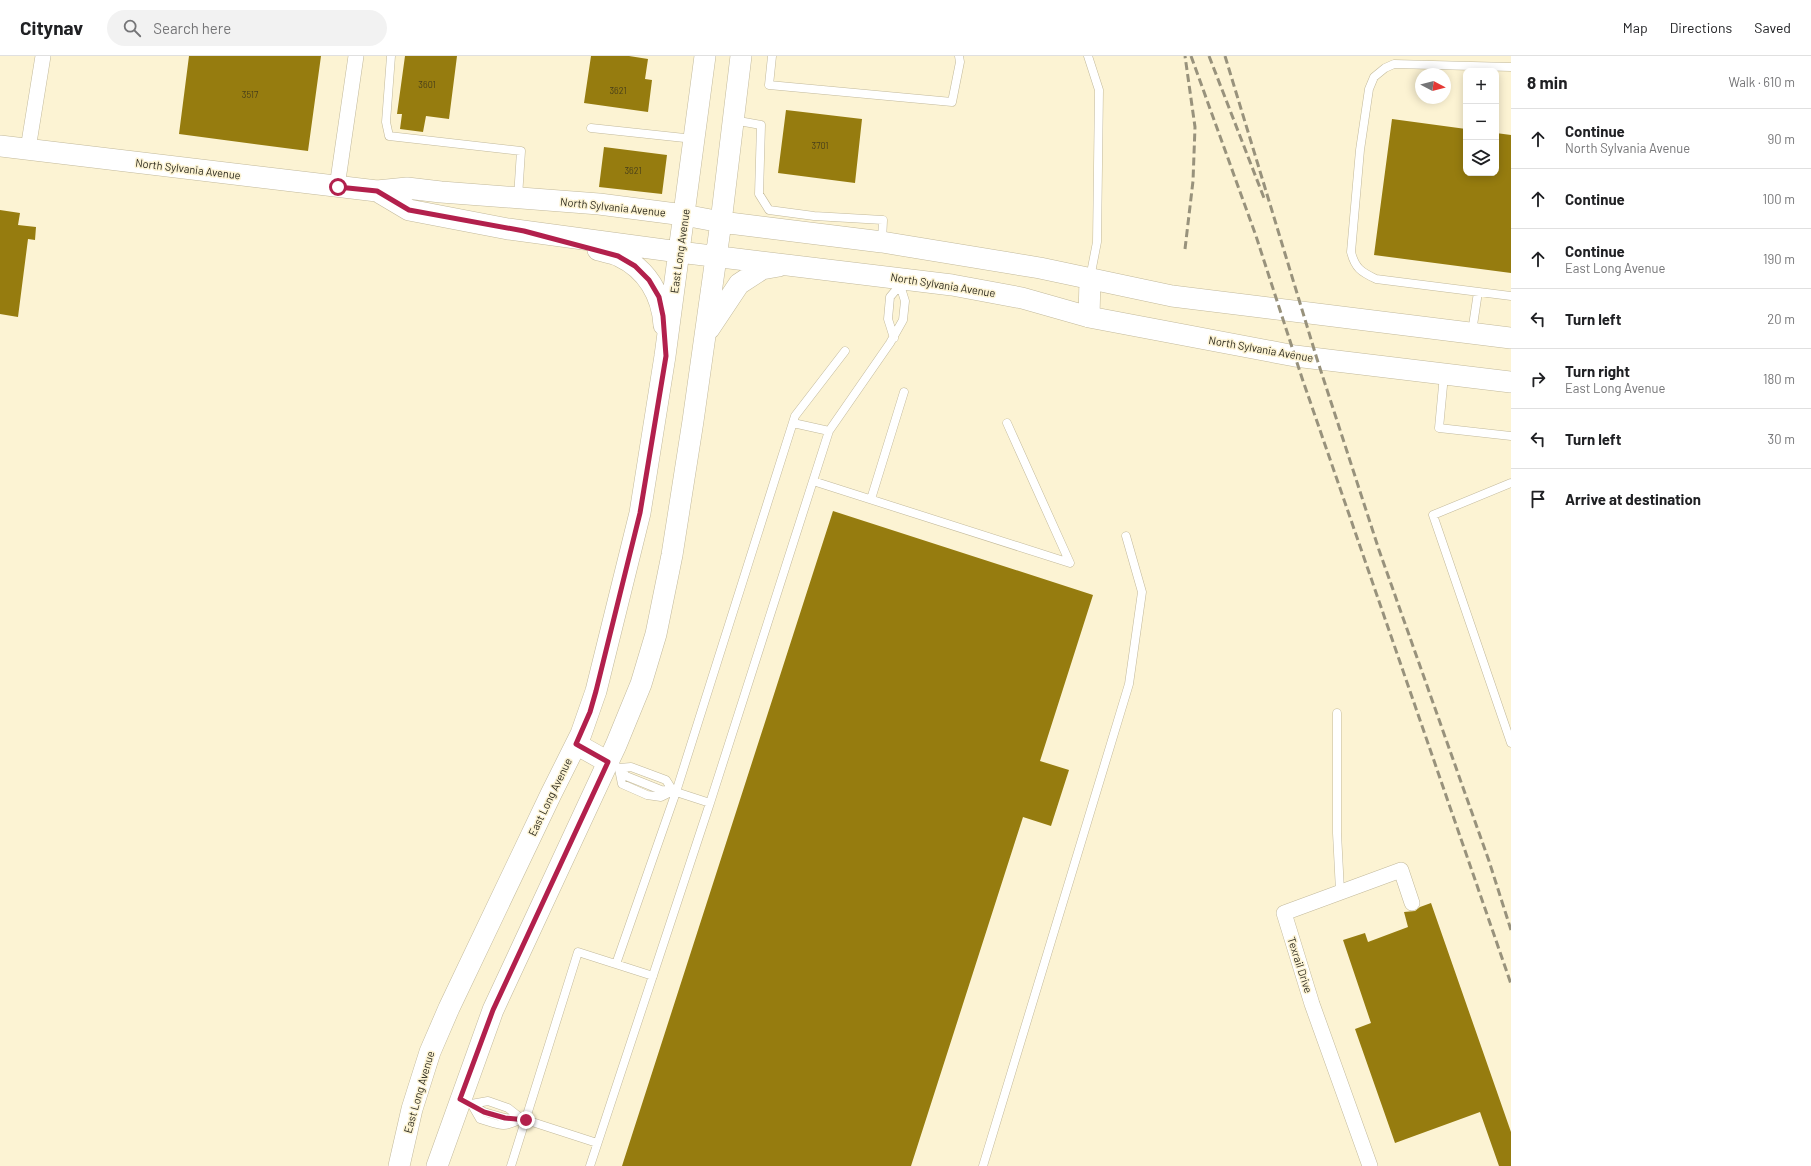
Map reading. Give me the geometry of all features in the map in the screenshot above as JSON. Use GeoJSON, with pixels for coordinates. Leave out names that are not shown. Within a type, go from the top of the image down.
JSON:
{"type":"FeatureCollection","features":[{"type":"Feature","properties":{"kind":"main road","name":"East Long Avenue"},"geometry":{"type":"LineString","coordinates":[[399,1166],[412,1108],[430,1052],[459,986],[576,744],[590,712],[596,691],[640,513],[666,356],[705,56]]}},
{"type":"Feature","properties":{"kind":"main road"},"geometry":{"type":"LineString","coordinates":[[437,1166],[466,1101],[493,1010],[614,765],[656,634],[673,547],[705,336],[721,222],[741,56]]}},
{"type":"Feature","properties":{"kind":"main road","name":"North Sylvania Avenue"},"geometry":{"type":"LineString","coordinates":[[0,146],[377,191],[407,188],[599,204],[684,215],[721,222],[882,242],[1040,268],[1172,296],[1511,338]]}},
{"type":"Feature","properties":{"kind":"main road","name":"North Sylvania Avenue"},"geometry":{"type":"LineString","coordinates":[[377,191],[409,210],[516,230],[679,252],[788,264],[901,282],[952,285],[1022,298],[1089,317],[1295,356],[1511,382]]}},
{"type":"Feature","properties":{"kind":"main road"},"geometry":{"type":"LineString","coordinates":[[515,198],[516,230],[618,256],[635,266],[649,280],[659,297],[663,316],[666,356]]}},
{"type":"Feature","properties":{"kind":"main road"},"geometry":{"type":"LineString","coordinates":[[705,336],[739,284],[762,269],[788,264]]}},
{"type":"Feature","properties":{"kind":"main road"},"geometry":{"type":"LineString","coordinates":[[1089,317],[1090,279]]}},
{"type":"Feature","properties":{"kind":"main road"},"geometry":{"type":"LineString","coordinates":[[576,744],[614,765]]}},
{"type":"Feature","properties":{"kind":"street"},"geometry":{"type":"LineString","coordinates":[[28,150],[43,56]]}},
{"type":"Feature","properties":{"kind":"street"},"geometry":{"type":"LineString","coordinates":[[338,187],[356,56]]}},
{"type":"Feature","properties":{"kind":"street","name":"Texrail Drive"},"geometry":{"type":"LineString","coordinates":[[1370,1166],[1312,1004],[1284,913],[1340,891],[1401,870],[1412,903]]}},
{"type":"Feature","properties":{"kind":"lane"},"geometry":{"type":"LineString","coordinates":[[391,56],[386,122],[390,136],[521,151],[515,198]]}},
{"type":"Feature","properties":{"kind":"lane"},"geometry":{"type":"LineString","coordinates":[[772,56],[769,85],[952,102],[960,62],[959,56]]}},
{"type":"Feature","properties":{"kind":"lane"},"geometry":{"type":"LineString","coordinates":[[1088,56],[1099,90],[1097,242],[1090,279]]}},
{"type":"Feature","properties":{"kind":"lane"},"geometry":{"type":"LineString","coordinates":[[1511,67],[1394,64],[1385,68],[1374,77],[1369,89],[1360,150],[1351,252],[1354,263],[1363,272],[1376,279],[1511,296]]}},
{"type":"Feature","properties":{"kind":"lane"},"geometry":{"type":"LineString","coordinates":[[733,120],[761,125],[759,194],[769,210],[814,216],[883,220],[882,242]]}},
{"type":"Feature","properties":{"kind":"lane"},"geometry":{"type":"LineString","coordinates":[[591,128],[694,139]]}},
{"type":"Feature","properties":{"kind":"lane"},"geometry":{"type":"LineString","coordinates":[[894,338],[888,319],[890,297],[901,282]]}},
{"type":"Feature","properties":{"kind":"lane"},"geometry":{"type":"LineString","coordinates":[[590,1166],[710,803],[829,431],[894,338],[903,320],[906,301],[901,282]]}},
{"type":"Feature","properties":{"kind":"lane"},"geometry":{"type":"LineString","coordinates":[[1472,334],[1478,292]]}},
{"type":"Feature","properties":{"kind":"lane"},"geometry":{"type":"LineString","coordinates":[[616,964],[675,791],[795,416],[845,351]]}},
{"type":"Feature","properties":{"kind":"lane"},"geometry":{"type":"LineString","coordinates":[[1444,374],[1439,428],[1511,436]]}},
{"type":"Feature","properties":{"kind":"lane"},"geometry":{"type":"LineString","coordinates":[[871,499],[904,392]]}},
{"type":"Feature","properties":{"kind":"lane"},"geometry":{"type":"LineString","coordinates":[[813,481],[1070,563],[1007,423]]}},
{"type":"Feature","properties":{"kind":"lane"},"geometry":{"type":"LineString","coordinates":[[793,424],[829,431]]}},
{"type":"Feature","properties":{"kind":"lane"},"geometry":{"type":"LineString","coordinates":[[1511,483],[1433,515],[1511,743]]}},
{"type":"Feature","properties":{"kind":"lane"},"geometry":{"type":"LineString","coordinates":[[983,1166],[1130,684],[1142,592],[1126,536]]}},
{"type":"Feature","properties":{"kind":"lane"},"geometry":{"type":"LineString","coordinates":[[1337,713],[1337,833],[1340,891]]}},
{"type":"Feature","properties":{"kind":"lane"},"geometry":{"type":"LineString","coordinates":[[614,765],[626,776],[661,790],[675,791],[710,803]]}},
{"type":"Feature","properties":{"kind":"lane"},"geometry":{"type":"LineString","coordinates":[[510,1166],[578,952],[653,976]]}},
{"type":"Feature","properties":{"kind":"lane"},"geometry":{"type":"LineString","coordinates":[[466,1101],[484,1112],[505,1118],[524,1119],[597,1143]]}},
{"type":"Feature","properties":{"kind":"building"},"geometry":{"type":"Polygon","coordinates":[[[189,56],[321,56],[308,151],[179,134],[189,56]]]}},
{"type":"Feature","properties":{"kind":"building"},"geometry":{"type":"Polygon","coordinates":[[[405,56],[457,56],[449,119],[426,116],[423,132],[400,129],[402,114],[397,114],[405,56]]]}},
{"type":"Feature","properties":{"kind":"building"},"geometry":{"type":"Polygon","coordinates":[[[591,56],[629,56],[648,59],[645,79],[652,80],[648,112],[584,103],[591,56]]]}},
{"type":"Feature","properties":{"kind":"building"},"geometry":{"type":"Polygon","coordinates":[[[786,110],[862,119],[855,183],[778,173],[786,110]]]}},
{"type":"Feature","properties":{"kind":"building"},"geometry":{"type":"Polygon","coordinates":[[[1392,119],[1463,129],[1463,176],[1499,176],[1499,133],[1511,135],[1511,273],[1374,255],[1392,119]]]}},
{"type":"Feature","properties":{"kind":"building"},"geometry":{"type":"Polygon","coordinates":[[[604,147],[667,155],[662,194],[599,187],[604,147]]]}},
{"type":"Feature","properties":{"kind":"building"},"geometry":{"type":"Polygon","coordinates":[[[0,210],[20,213],[18,225],[36,227],[35,240],[28,239],[18,317],[0,314],[0,210]]]}},
{"type":"Feature","properties":{"kind":"building"},"geometry":{"type":"Polygon","coordinates":[[[833,511],[1093,595],[1040,761],[1069,770],[1051,826],[1023,817],[911,1166],[622,1166],[833,511]]]}},
{"type":"Feature","properties":{"kind":"building"},"geometry":{"type":"Polygon","coordinates":[[[1431,903],[1511,1132],[1511,1166],[1499,1166],[1480,1112],[1395,1143],[1355,1029],[1371,1023],[1343,940],[1365,933],[1368,942],[1408,927],[1404,912],[1415,911],[1420,907],[1431,903]]]}},
{"type":"Feature","properties":{"kind":"railway"},"geometry":{"type":"LineString","coordinates":[[1185,56],[1195,127],[1193,181],[1185,249]]}},
{"type":"Feature","properties":{"kind":"railway"},"geometry":{"type":"LineString","coordinates":[[1191,56],[1256,236],[1302,378],[1511,984]]}},
{"type":"Feature","properties":{"kind":"railway"},"geometry":{"type":"LineString","coordinates":[[1209,56],[1264,198]]}},
{"type":"Feature","properties":{"kind":"railway"},"geometry":{"type":"LineString","coordinates":[[1225,56],[1317,359],[1379,550],[1489,861],[1511,930]]}},
{"type":"Feature","properties":{"kind":"route"},"geometry":{"type":"LineString","coordinates":[[338,187],[377,191],[409,210],[524,231],[618,256],[635,266],[649,280],[659,297],[663,316],[666,356],[640,513],[596,691],[590,712],[576,744],[608,762],[493,1010],[460,1099],[484,1112],[505,1118],[526,1120]]}}]}
